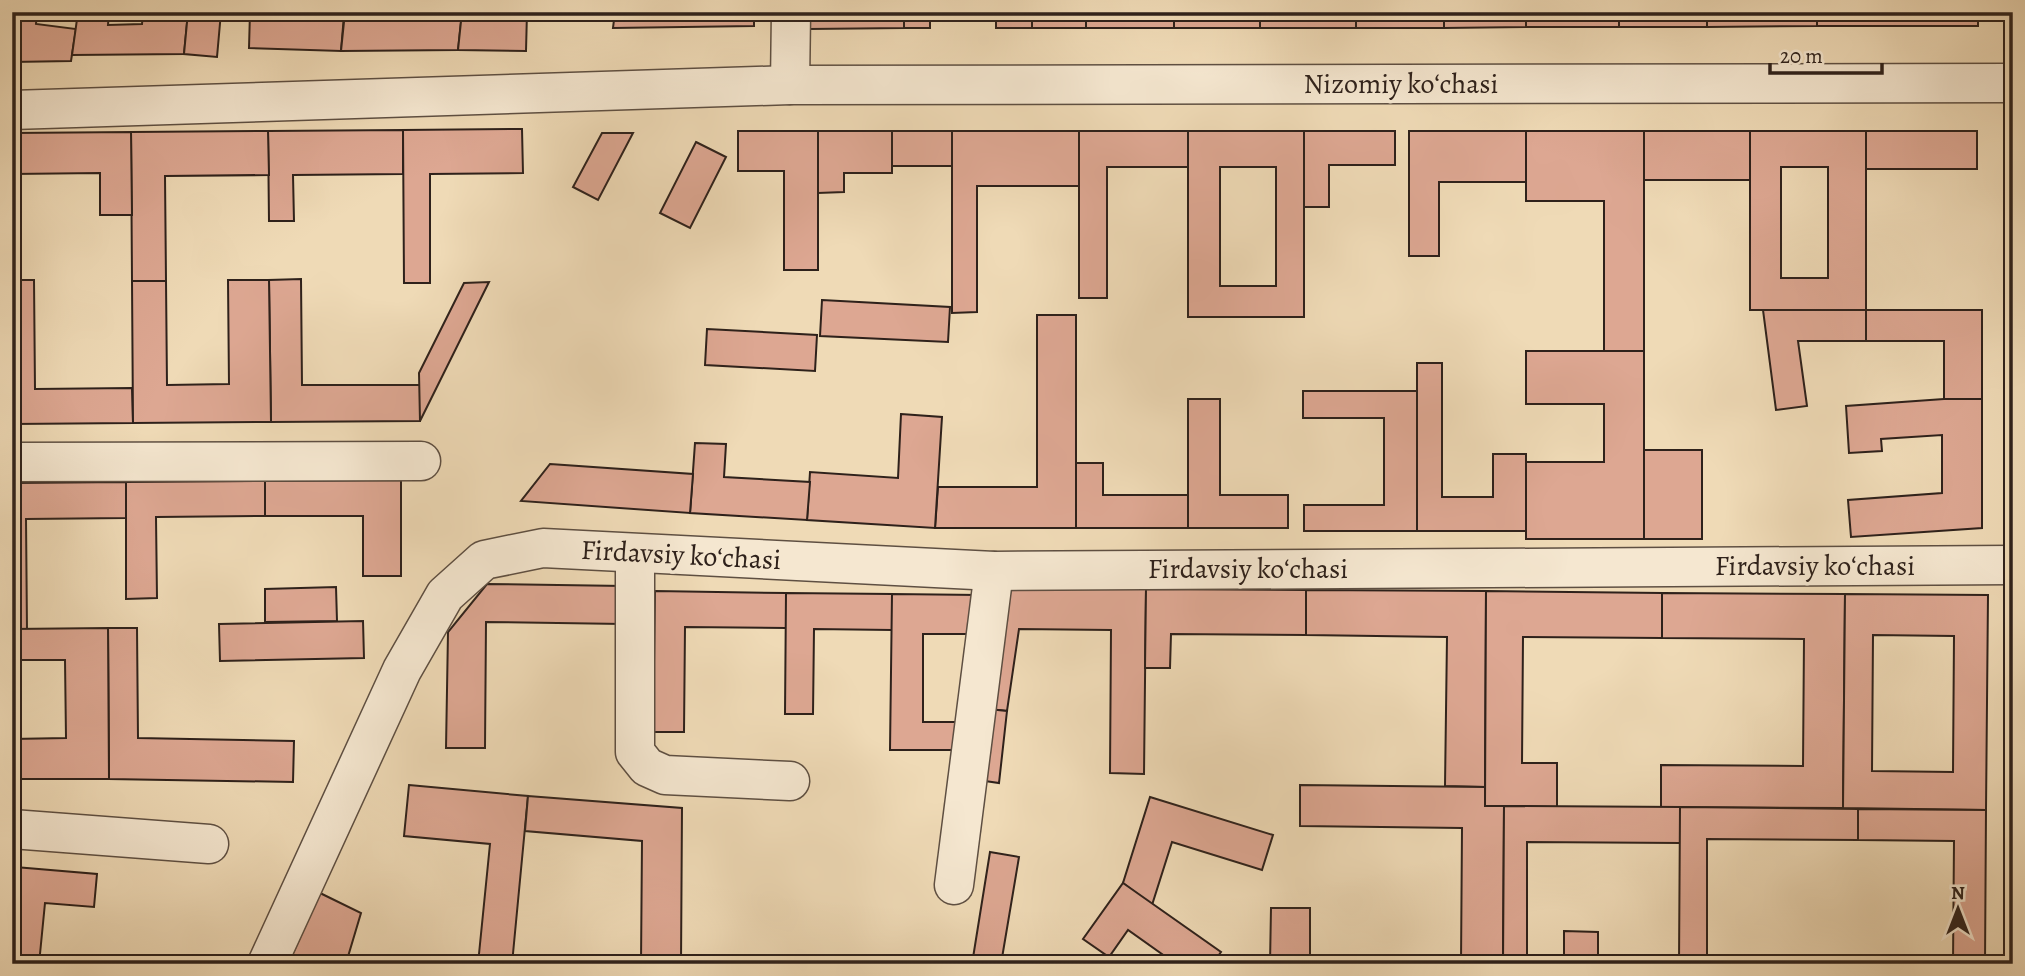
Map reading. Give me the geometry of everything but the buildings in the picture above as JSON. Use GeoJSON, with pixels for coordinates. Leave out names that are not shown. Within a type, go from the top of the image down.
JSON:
{"type":"FeatureCollection","features":[{"type":"Feature","properties":{"kind":"street"},"geometry":{"type":"LineString","coordinates":[[790,85],[791,12]]}},
{"type":"Feature","properties":{"kind":"street","name":"Nizomiy koʻchasi"},"geometry":{"type":"LineString","coordinates":[[12,110],[790,85],[2013,83]]}},
{"type":"Feature","properties":{"kind":"street"},"geometry":{"type":"LineString","coordinates":[[12,462],[421,460]]}},
{"type":"Feature","properties":{"kind":"street","name":"Firdavsiy koʻchasi"},"geometry":{"type":"LineString","coordinates":[[267,964],[402,670],[446,595],[484,560],[543,548],[994,571],[2013,565]]}},
{"type":"Feature","properties":{"kind":"street"},"geometry":{"type":"LineString","coordinates":[[635,554],[635,752],[647,767],[664,775],[790,781]]}},
{"type":"Feature","properties":{"kind":"street"},"geometry":{"type":"LineString","coordinates":[[954,885],[994,571]]}},
{"type":"Feature","properties":{"kind":"street"},"geometry":{"type":"LineString","coordinates":[[12,830],[209,844]]}}]}
